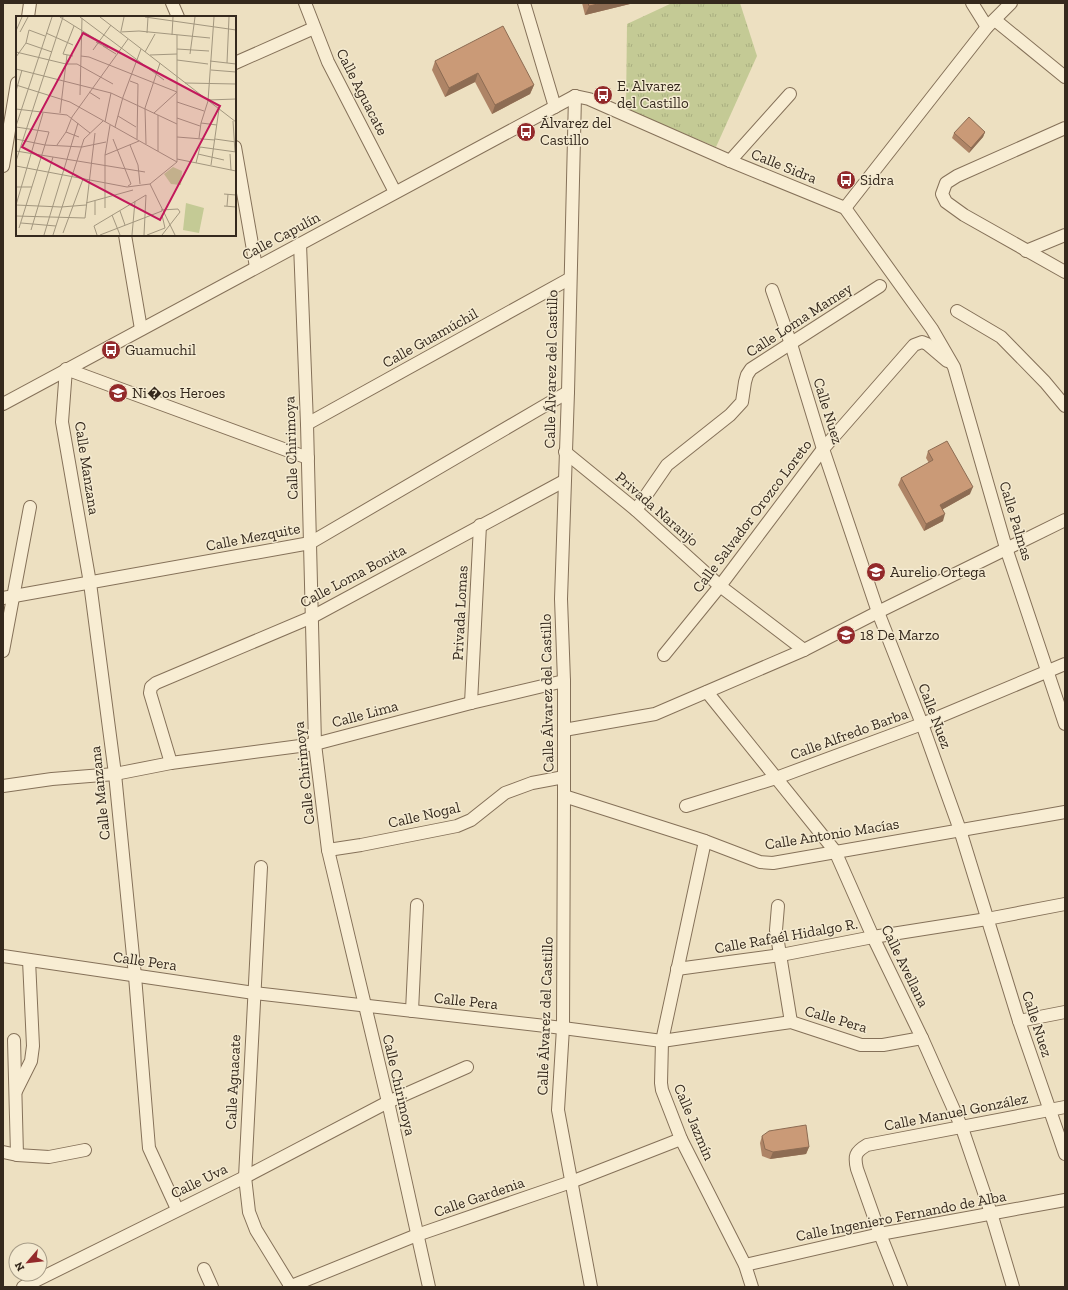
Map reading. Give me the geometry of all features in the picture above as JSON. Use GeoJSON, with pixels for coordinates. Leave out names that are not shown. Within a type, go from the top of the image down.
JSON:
{"type":"FeatureCollection","features":[{"type":"Feature","properties":{"kind":"street"},"geometry":{"type":"LineString","coordinates":[[28,16],[30,3]]}},
{"type":"Feature","properties":{"kind":"street"},"geometry":{"type":"LineString","coordinates":[[172,3],[178,16]]}},
{"type":"Feature","properties":{"kind":"street","name":"Calle Aguacate"},"geometry":{"type":"LineString","coordinates":[[305,3],[328,62],[395,192]]}},
{"type":"Feature","properties":{"kind":"street"},"geometry":{"type":"LineString","coordinates":[[524,3],[555,107]]}},
{"type":"Feature","properties":{"kind":"street"},"geometry":{"type":"LineString","coordinates":[[972,3],[991,24],[1065,77]]}},
{"type":"Feature","properties":{"kind":"street"},"geometry":{"type":"LineString","coordinates":[[845,208],[991,24],[1012,3]]}},
{"type":"Feature","properties":{"kind":"street"},"geometry":{"type":"LineString","coordinates":[[236,63],[314,28]]}},
{"type":"Feature","properties":{"kind":"street"},"geometry":{"type":"LineString","coordinates":[[3,166],[11,106],[16,87]]}},
{"type":"Feature","properties":{"kind":"street"},"geometry":{"type":"LineString","coordinates":[[730,161],[790,94]]}},
{"type":"Feature","properties":{"kind":"street","name":"Calle Capulín"},"geometry":{"type":"LineString","coordinates":[[3,404],[575,96]]}},
{"type":"Feature","properties":{"kind":"street","name":"Calle Sidra"},"geometry":{"type":"LineString","coordinates":[[575,96],[589,99],[730,161],[845,208]]}},
{"type":"Feature","properties":{"kind":"street","name":"Calle Álvarez del Castillo"},"geometry":{"type":"LineString","coordinates":[[575,96],[569,279],[568,392],[561,599],[564,681],[563,1028],[558,1110],[591,1287]]}},
{"type":"Feature","properties":{"kind":"street"},"geometry":{"type":"LineString","coordinates":[[1065,128],[957,176],[946,183],[942,194],[946,202],[964,215],[1065,272]]}},
{"type":"Feature","properties":{"kind":"street"},"geometry":{"type":"LineString","coordinates":[[236,153],[256,267]]}},
{"type":"Feature","properties":{"kind":"street","name":"Calle Palmas"},"geometry":{"type":"LineString","coordinates":[[845,208],[932,329],[954,367],[1006,548],[1064,720]]}},
{"type":"Feature","properties":{"kind":"street"},"geometry":{"type":"LineString","coordinates":[[1026,251],[1065,235]]}},
{"type":"Feature","properties":{"kind":"street"},"geometry":{"type":"LineString","coordinates":[[125,236],[141,329]]}},
{"type":"Feature","properties":{"kind":"street","name":"Calle Chirimoya"},"geometry":{"type":"LineString","coordinates":[[300,244],[307,424],[315,744],[328,850],[388,1102],[429,1287]]}},
{"type":"Feature","properties":{"kind":"street","name":"Calle Guamúchil"},"geometry":{"type":"LineString","coordinates":[[307,424],[569,279]]}},
{"type":"Feature","properties":{"kind":"street","name":"Calle Loma Mamey"},"geometry":{"type":"LineString","coordinates":[[636,510],[667,465],[730,415],[742,402],[745,382],[751,369],[880,286]]}},
{"type":"Feature","properties":{"kind":"street","name":"Calle Nuez"},"geometry":{"type":"LineString","coordinates":[[772,290],[791,344],[823,449],[878,612],[922,724],[960,830],[1019,1021],[1065,1154]]}},
{"type":"Feature","properties":{"kind":"street"},"geometry":{"type":"LineString","coordinates":[[956,311],[1001,337],[1045,382],[1065,406]]}},
{"type":"Feature","properties":{"kind":"street","name":"Calle Salvador Orozco Loreto"},"geometry":{"type":"LineString","coordinates":[[664,655],[720,586],[823,449],[918,343],[922,342],[927,344],[954,367]]}},
{"type":"Feature","properties":{"kind":"street"},"geometry":{"type":"LineString","coordinates":[[66,370],[308,458]]}},
{"type":"Feature","properties":{"kind":"street","name":"Calle Manzana"},"geometry":{"type":"LineString","coordinates":[[66,370],[62,422],[90,583],[114,774],[135,976],[149,1148],[177,1210]]}},
{"type":"Feature","properties":{"kind":"street","name":"Calle Mezquite"},"geometry":{"type":"LineString","coordinates":[[8,598],[310,543],[568,392]]}},
{"type":"Feature","properties":{"kind":"street","name":"Privada Naranjo"},"geometry":{"type":"LineString","coordinates":[[565,452],[636,510],[720,586],[804,650]]}},
{"type":"Feature","properties":{"kind":"street","name":"Calle Loma Bonita"},"geometry":{"type":"LineString","coordinates":[[171,763],[150,693],[151,687],[156,683],[312,616],[564,481]]}},
{"type":"Feature","properties":{"kind":"street"},"geometry":{"type":"LineString","coordinates":[[3,651],[8,598],[30,507]]}},
{"type":"Feature","properties":{"kind":"street"},"geometry":{"type":"LineString","coordinates":[[564,730],[655,714],[804,650],[1006,548],[1065,520]]}},
{"type":"Feature","properties":{"kind":"street","name":"Privada Lomas"},"geometry":{"type":"LineString","coordinates":[[471,703],[480,525]]}},
{"type":"Feature","properties":{"kind":"street","name":"Calle Alfredo Barba"},"geometry":{"type":"LineString","coordinates":[[686,806],[776,778],[922,724],[1065,664]]}},
{"type":"Feature","properties":{"kind":"street","name":"Calle Lima"},"geometry":{"type":"LineString","coordinates":[[3,786],[52,779],[114,774],[171,763],[315,744],[471,703],[564,681]]}},
{"type":"Feature","properties":{"kind":"street","name":"Calle Avellana"},"geometry":{"type":"LineString","coordinates":[[707,692],[835,851],[962,1128],[991,1213],[1013,1287]]}},
{"type":"Feature","properties":{"kind":"street","name":"Calle Nogal"},"geometry":{"type":"LineString","coordinates":[[328,850],[457,826],[471,820],[505,793],[532,783],[564,777]]}},
{"type":"Feature","properties":{"kind":"street","name":"Calle Antonio Macías"},"geometry":{"type":"LineString","coordinates":[[564,796],[705,841],[760,862],[773,863],[1065,812]]}},
{"type":"Feature","properties":{"kind":"street","name":"Calle Jazmín"},"geometry":{"type":"LineString","coordinates":[[705,841],[662,1041],[661,1082],[662,1090],[681,1139],[744,1265],[752,1287]]}},
{"type":"Feature","properties":{"kind":"street","name":"Calle Aguacate"},"geometry":{"type":"LineString","coordinates":[[261,867],[245,1177],[249,1212],[256,1230],[290,1287]]}},
{"type":"Feature","properties":{"kind":"street"},"geometry":{"type":"LineString","coordinates":[[412,1010],[417,904]]}},
{"type":"Feature","properties":{"kind":"street","name":"Calle Rafaél Hidalgo R."},"geometry":{"type":"LineString","coordinates":[[677,969],[780,955],[1065,904]]}},
{"type":"Feature","properties":{"kind":"street"},"geometry":{"type":"LineString","coordinates":[[778,906],[776,930],[791,1022]]}},
{"type":"Feature","properties":{"kind":"street","name":"Calle Pera"},"geometry":{"type":"LineString","coordinates":[[3,956],[254,992],[662,1041],[791,1022],[861,1045],[883,1045],[922,1038]]}},
{"type":"Feature","properties":{"kind":"street"},"geometry":{"type":"LineString","coordinates":[[16,1090],[31,1061],[33,1046],[29,960]]}},
{"type":"Feature","properties":{"kind":"street"},"geometry":{"type":"LineString","coordinates":[[1019,1021],[1065,1012]]}},
{"type":"Feature","properties":{"kind":"street"},"geometry":{"type":"LineString","coordinates":[[14,1040],[17,1155]]}},
{"type":"Feature","properties":{"kind":"street","name":"Calle Uva"},"geometry":{"type":"LineString","coordinates":[[23,1287],[245,1177],[388,1102],[466,1067]]}},
{"type":"Feature","properties":{"kind":"street","name":"Calle Manuel González"},"geometry":{"type":"LineString","coordinates":[[880,1234],[855,1161],[856,1154],[860,1149],[867,1145],[962,1128],[1065,1107]]}},
{"type":"Feature","properties":{"kind":"street","name":"Calle Gardenia"},"geometry":{"type":"LineString","coordinates":[[290,1287],[417,1236],[571,1182],[681,1139]]}},
{"type":"Feature","properties":{"kind":"street"},"geometry":{"type":"LineString","coordinates":[[3,1152],[17,1155],[49,1157],[85,1150]]}},
{"type":"Feature","properties":{"kind":"street","name":"Calle Ingeniero Fernando de Alba"},"geometry":{"type":"LineString","coordinates":[[744,1265],[880,1234],[1065,1200]]}},
{"type":"Feature","properties":{"kind":"street"},"geometry":{"type":"LineString","coordinates":[[880,1234],[901,1287]]}},
{"type":"Feature","properties":{"kind":"street"},"geometry":{"type":"LineString","coordinates":[[204,1269],[212,1287]]}},
{"type":"Feature","properties":{"kind":"green space"},"geometry":{"type":"Polygon","coordinates":[[[672,3],[740,3],[757,56],[716,147],[626,109],[627,24],[672,3]]]}},
{"type":"Feature","properties":{"kind":"building"},"geometry":{"type":"Polygon","coordinates":[[[588,3],[602,3],[589,6],[588,3]]]}},
{"type":"Feature","properties":{"kind":"building"},"geometry":{"type":"Polygon","coordinates":[[[503,26],[534,85],[495,105],[478,73],[449,88],[435,61],[503,26]]]}},
{"type":"Feature","properties":{"kind":"building"},"geometry":{"type":"Polygon","coordinates":[[[969,117],[985,132],[971,148],[954,133],[969,117]]]}},
{"type":"Feature","properties":{"kind":"building"},"geometry":{"type":"Polygon","coordinates":[[[947,441],[973,487],[940,505],[945,514],[926,524],[901,478],[933,460],[928,451],[947,441]]]}},
{"type":"Feature","properties":{"kind":"building"},"geometry":{"type":"Polygon","coordinates":[[[806,1125],[809,1147],[773,1152],[765,1149],[762,1136],[769,1131],[806,1125]]]}},
{"type":"Feature","properties":{"kind":"place","name":"E. Alvarez del Castillo"},"geometry":{"type":"Point","coordinates":[603,95]}},
{"type":"Feature","properties":{"kind":"place","name":"Álvarez del Castillo"},"geometry":{"type":"Point","coordinates":[526,132]}},
{"type":"Feature","properties":{"kind":"place","name":"Sidra"},"geometry":{"type":"Point","coordinates":[846,180]}},
{"type":"Feature","properties":{"kind":"place","name":"Guamuchil"},"geometry":{"type":"Point","coordinates":[111,350]}},
{"type":"Feature","properties":{"kind":"place","name":"Ni�os Heroes"},"geometry":{"type":"Point","coordinates":[118,393]}},
{"type":"Feature","properties":{"kind":"place","name":"Aurelio Ortega"},"geometry":{"type":"Point","coordinates":[876,572]}},
{"type":"Feature","properties":{"kind":"place","name":"18 De Marzo"},"geometry":{"type":"Point","coordinates":[846,635]}}]}
